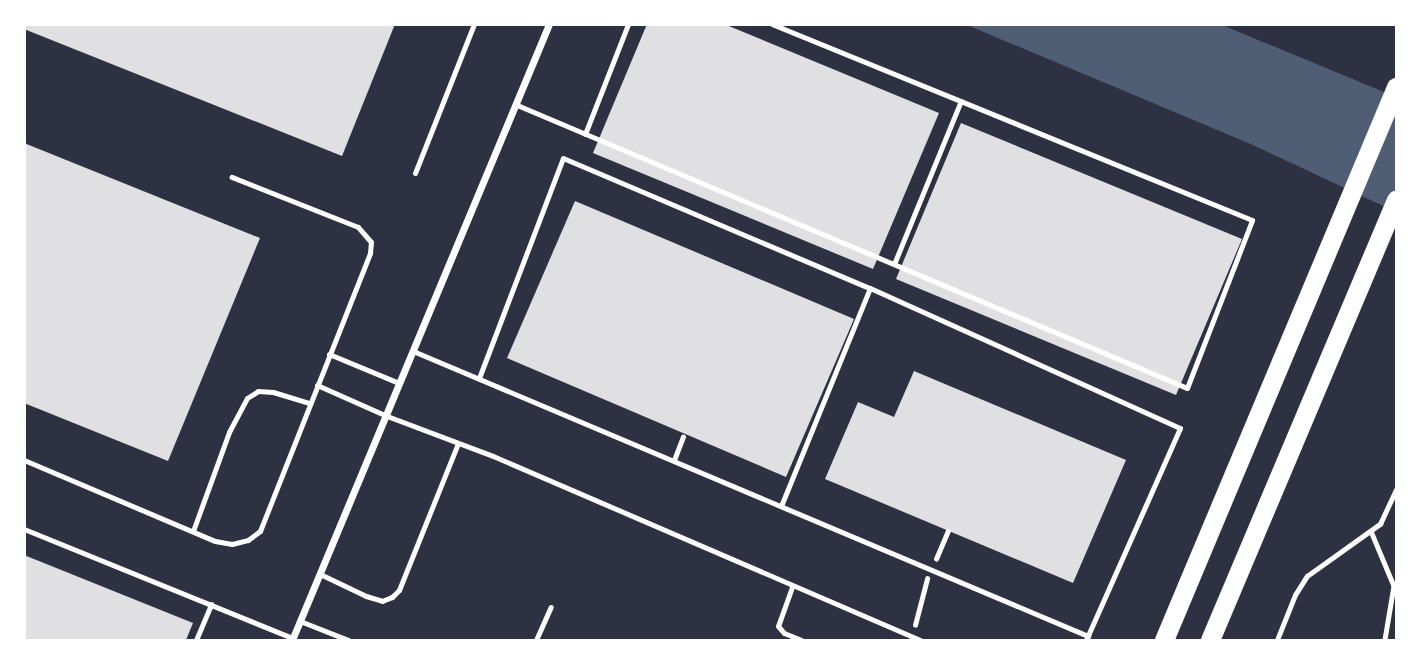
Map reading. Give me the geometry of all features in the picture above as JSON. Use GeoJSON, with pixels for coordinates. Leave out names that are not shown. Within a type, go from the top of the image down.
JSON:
{"type":"FeatureCollection","features":[{"type":"Feature","properties":{"kind":"highway"},"geometry":{"type":"LineString","coordinates":[[1164,640],[1396,87]]}},
{"type":"Feature","properties":{"kind":"highway"},"geometry":{"type":"LineString","coordinates":[[1210,640],[1396,200]]}},
{"type":"Feature","properties":{"kind":"street"},"geometry":{"type":"LineString","coordinates":[[293,639],[549,24]]}},
{"type":"Feature","properties":{"kind":"lane"},"geometry":{"type":"LineString","coordinates":[[415,173],[474,24]]}},
{"type":"Feature","properties":{"kind":"lane"},"geometry":{"type":"LineString","coordinates":[[585,134],[628,24]]}},
{"type":"Feature","properties":{"kind":"lane"},"geometry":{"type":"LineString","coordinates":[[517,105],[1187,388],[1252,220],[772,24]]}},
{"type":"Feature","properties":{"kind":"lane"},"geometry":{"type":"LineString","coordinates":[[894,264],[961,101]]}},
{"type":"Feature","properties":{"kind":"lane"},"geometry":{"type":"LineString","coordinates":[[413,351],[1087,638],[1180,428],[870,288],[563,158],[479,378]]}},
{"type":"Feature","properties":{"kind":"lane"},"geometry":{"type":"LineString","coordinates":[[24,460],[192,531],[232,544],[248,540],[260,531],[370,253],[367,234],[358,227],[232,177]]}},
{"type":"Feature","properties":{"kind":"lane"},"geometry":{"type":"LineString","coordinates":[[781,506],[870,288]]}},
{"type":"Feature","properties":{"kind":"lane"},"geometry":{"type":"LineString","coordinates":[[329,354],[399,383]]}},
{"type":"Feature","properties":{"kind":"lane"},"geometry":{"type":"LineString","coordinates":[[317,385],[920,640]]}},
{"type":"Feature","properties":{"kind":"lane"},"geometry":{"type":"LineString","coordinates":[[192,531],[229,432],[247,398],[258,391],[273,392],[310,404]]}},
{"type":"Feature","properties":{"kind":"lane"},"geometry":{"type":"LineString","coordinates":[[674,460],[683,438]]}},
{"type":"Feature","properties":{"kind":"lane"},"geometry":{"type":"LineString","coordinates":[[320,573],[366,596],[382,601],[392,597],[399,590],[458,443]]}},
{"type":"Feature","properties":{"kind":"lane"},"geometry":{"type":"LineString","coordinates":[[24,529],[293,639]]}},
{"type":"Feature","properties":{"kind":"lane"},"geometry":{"type":"LineString","coordinates":[[792,587],[778,625],[784,633],[801,640]]}},
{"type":"Feature","properties":{"kind":"lane"},"geometry":{"type":"LineString","coordinates":[[196,640],[211,604]]}},
{"type":"Feature","properties":{"kind":"lane"},"geometry":{"type":"LineString","coordinates":[[536,640],[551,607]]}},
{"type":"Feature","properties":{"kind":"lane"},"geometry":{"type":"LineString","coordinates":[[300,621],[348,640]]}},
{"type":"Feature","properties":{"kind":"path"},"geometry":{"type":"LineString","coordinates":[[1277,640],[1295,595],[1307,576],[1380,524],[1396,490]]}},
{"type":"Feature","properties":{"kind":"path"},"geometry":{"type":"LineString","coordinates":[[1371,531],[1394,586],[1385,640]]}},
{"type":"Feature","properties":{"kind":"water"},"geometry":{"type":"Polygon","coordinates":[[[967,25],[1222,25],[1396,97],[1396,212],[1253,145],[967,25]]]}},
{"type":"Feature","properties":{"kind":"building"},"geometry":{"type":"Polygon","coordinates":[[[24,24],[395,24],[342,156],[24,29],[24,24]]]}},
{"type":"Feature","properties":{"kind":"building"},"geometry":{"type":"Polygon","coordinates":[[[647,24],[724,24],[939,113],[873,269],[593,153],[647,24]]]}},
{"type":"Feature","properties":{"kind":"building"},"geometry":{"type":"Polygon","coordinates":[[[961,123],[1242,239],[1176,395],[896,279],[961,123]]]}},
{"type":"Feature","properties":{"kind":"building"},"geometry":{"type":"Polygon","coordinates":[[[24,143],[260,238],[168,461],[24,403],[24,143]]]}},
{"type":"Feature","properties":{"kind":"building"},"geometry":{"type":"Polygon","coordinates":[[[575,201],[854,319],[786,477],[507,358],[575,201]]]}},
{"type":"Feature","properties":{"kind":"building"},"geometry":{"type":"Polygon","coordinates":[[[914,371],[1126,460],[1073,583],[825,479],[858,402],[894,417],[914,371]]]}},
{"type":"Feature","properties":{"kind":"building"},"geometry":{"type":"Polygon","coordinates":[[[24,555],[193,623],[186,640],[24,640],[24,555]]]}}]}
